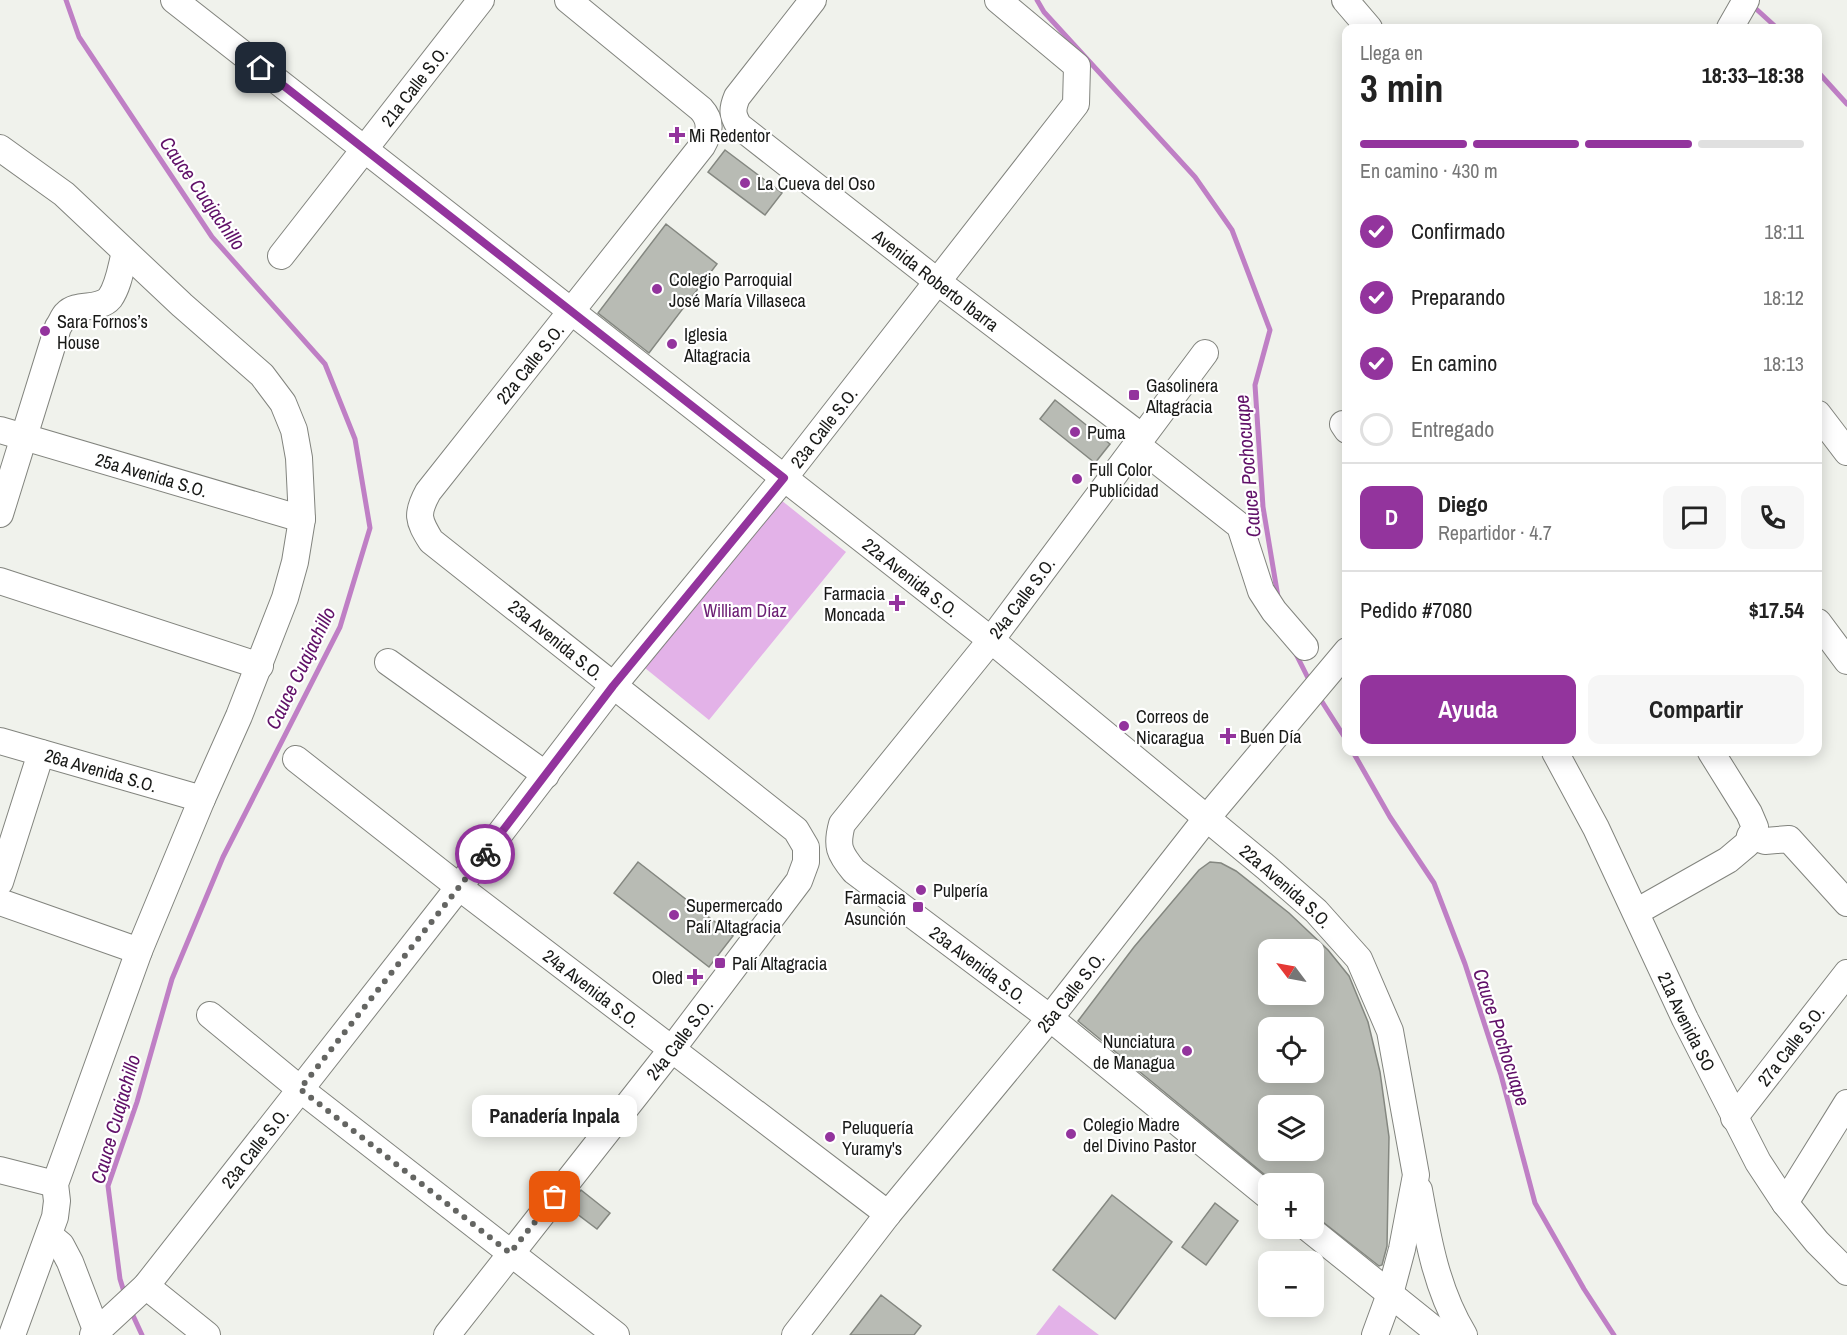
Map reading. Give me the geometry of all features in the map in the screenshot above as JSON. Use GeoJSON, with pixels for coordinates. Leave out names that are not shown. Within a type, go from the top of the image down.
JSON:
{"type":"FeatureCollection","features":[{"type":"Feature","properties":{"kind":"street","name":"22a Avenida S.O."},"geometry":{"type":"LineString","coordinates":[[174,0],[991,640],[1316,911],[1359,959],[1390,1031],[1416,1174],[1402,1249],[1390,1294]]}},
{"type":"Feature","properties":{"kind":"street","name":"21a Calle S.O."},"geometry":{"type":"LineString","coordinates":[[281,256],[481,0]]}},
{"type":"Feature","properties":{"kind":"street","name":"Avenida Roberto Ibarra"},"geometry":{"type":"LineString","coordinates":[[567,0],[701,109],[739,126],[1139,441],[1240,526],[1261,591],[1305,647]]}},
{"type":"Feature","properties":{"kind":"street","name":"22a Calle S.O."},"geometry":{"type":"LineString","coordinates":[[419,522],[420,506],[428,492],[702,146],[710,130],[732,108],[737,98],[813,0]]}},
{"type":"Feature","properties":{"kind":"street","name":"23a Calle S.O."},"geometry":{"type":"LineString","coordinates":[[100,1330],[141,1290],[459,887],[613,686],[784,478],[1076,104],[1077,66],[998,0]]}},
{"type":"Feature","properties":{"kind":"street"},"geometry":{"type":"LineString","coordinates":[[1345,0],[1366,24]]}},
{"type":"Feature","properties":{"kind":"street"},"geometry":{"type":"LineString","coordinates":[[1732,24],[1746,0]]}},
{"type":"Feature","properties":{"kind":"street"},"geometry":{"type":"LineString","coordinates":[[0,148],[64,194],[182,305],[262,375],[283,403],[294,430],[299,458],[302,519],[295,562],[285,598],[260,666],[139,951],[55,1184],[56,1217],[12,1335]]}},
{"type":"Feature","properties":{"kind":"street"},"geometry":{"type":"LineString","coordinates":[[0,514],[12,433],[58,327],[66,313],[79,307],[97,305],[109,300],[116,286],[125,252]]}},
{"type":"Feature","properties":{"kind":"street","name":"24a Calle S.O."},"geometry":{"type":"LineString","coordinates":[[838,840],[842,824],[991,640],[1205,353]]}},
{"type":"Feature","properties":{"kind":"street"},"geometry":{"type":"LineString","coordinates":[[1822,419],[1847,452]]}},
{"type":"Feature","properties":{"kind":"street","name":"25a Avenida S.O."},"geometry":{"type":"LineString","coordinates":[[12,433],[302,519]]}},
{"type":"Feature","properties":{"kind":"street","name":"23a Avenida S.O."},"geometry":{"type":"LineString","coordinates":[[419,522],[430,541],[796,830],[806,847]]}},
{"type":"Feature","properties":{"kind":"street"},"geometry":{"type":"LineString","coordinates":[[0,581],[260,666]]}},
{"type":"Feature","properties":{"kind":"street"},"geometry":{"type":"LineString","coordinates":[[1822,627],[1847,661]]}},
{"type":"Feature","properties":{"kind":"street","name":"25a Calle S.O."},"geometry":{"type":"LineString","coordinates":[[795,1335],[888,1214],[1050,1018],[1206,819],[1342,657]]}},
{"type":"Feature","properties":{"kind":"street"},"geometry":{"type":"LineString","coordinates":[[388,663],[546,775]]}},
{"type":"Feature","properties":{"kind":"street","name":"26a Avenida S.O."},"geometry":{"type":"LineString","coordinates":[[0,741],[202,799]]}},
{"type":"Feature","properties":{"kind":"street"},"geometry":{"type":"LineString","coordinates":[[0,882],[40,753]]}},
{"type":"Feature","properties":{"kind":"street","name":"21a Avenida SO"},"geometry":{"type":"LineString","coordinates":[[1557,756],[1596,828],[1685,1019],[1758,1162],[1785,1203],[1816,1242],[1847,1272]]}},
{"type":"Feature","properties":{"kind":"street"},"geometry":{"type":"LineString","coordinates":[[1636,912],[1728,860],[1747,844],[1755,827],[1749,813],[1713,756]]}},
{"type":"Feature","properties":{"kind":"street","name":"24a Avenida S.O."},"geometry":{"type":"LineString","coordinates":[[296,759],[459,887],[888,1214]]}},
{"type":"Feature","properties":{"kind":"street"},"geometry":{"type":"LineString","coordinates":[[1750,836],[1765,841],[1789,839],[1847,903]]}},
{"type":"Feature","properties":{"kind":"street","name":"23a Avenida S.O."},"geometry":{"type":"LineString","coordinates":[[838,840],[842,856],[854,871],[1050,1018],[1258,1188]]}},
{"type":"Feature","properties":{"kind":"street","name":"24a Calle S.O."},"geometry":{"type":"LineString","coordinates":[[447,1335],[672,1049],[799,881],[806,862],[806,847]]}},
{"type":"Feature","properties":{"kind":"street"},"geometry":{"type":"LineString","coordinates":[[0,902],[139,951]]}},
{"type":"Feature","properties":{"kind":"street","name":"27a Calle S.O."},"geometry":{"type":"LineString","coordinates":[[1734,1118],[1847,973]]}},
{"type":"Feature","properties":{"kind":"street"},"geometry":{"type":"LineString","coordinates":[[210,1015],[300,1089],[616,1335]]}},
{"type":"Feature","properties":{"kind":"street"},"geometry":{"type":"LineString","coordinates":[[1785,1203],[1847,1103]]}},
{"type":"Feature","properties":{"kind":"street"},"geometry":{"type":"LineString","coordinates":[[0,1170],[55,1184]]}},
{"type":"Feature","properties":{"kind":"street"},"geometry":{"type":"LineString","coordinates":[[1416,1174],[1431,1254],[1452,1316],[1464,1335]]}},
{"type":"Feature","properties":{"kind":"street"},"geometry":{"type":"LineString","coordinates":[[50,1235],[61,1245],[70,1262],[100,1330]]}},
{"type":"Feature","properties":{"kind":"street"},"geometry":{"type":"LineString","coordinates":[[1322,1239],[1441,1335]]}},
{"type":"Feature","properties":{"kind":"street"},"geometry":{"type":"LineString","coordinates":[[141,1290],[207,1335]]}},
{"type":"Feature","properties":{"kind":"street"},"geometry":{"type":"LineString","coordinates":[[1375,1335],[1390,1294]]}},
{"type":"Feature","properties":{"kind":"green space","name":"William Díaz"},"geometry":{"type":"Polygon","coordinates":[[[781,500],[846,552],[709,720],[645,668],[781,500]]]}},
{"type":"Feature","properties":{"kind":"green space"},"geometry":{"type":"Polygon","coordinates":[[[1059,1305],[1099,1335],[1036,1335],[1059,1305]]]}},
{"type":"Feature","properties":{"kind":"building","name":"La Cueva del Oso"},"geometry":{"type":"Polygon","coordinates":[[[725,150],[782,193],[765,215],[708,172],[725,150]]]}},
{"type":"Feature","properties":{"kind":"building","name":"Colegio Parroquial José María Villaseca"},"geometry":{"type":"Polygon","coordinates":[[[666,224],[717,264],[649,353],[598,313],[666,224]]]}},
{"type":"Feature","properties":{"kind":"building","name":"Puma"},"geometry":{"type":"Polygon","coordinates":[[[1055,400],[1110,444],[1095,463],[1040,419],[1055,400]]]}},
{"type":"Feature","properties":{"kind":"building","name":"Supermercado Palí Altagracia"},"geometry":{"type":"Polygon","coordinates":[[[638,862],[733,936],[709,967],[614,893],[638,862]]]}},
{"type":"Feature","properties":{"kind":"building","name":"Nunciatura de Managua"},"geometry":{"type":"Polygon","coordinates":[[[1210,862],[1221,863],[1236,871],[1289,913],[1316,939],[1258,939],[1258,1005],[1324,1005],[1324,946],[1349,976],[1368,1022],[1380,1072],[1389,1137],[1387,1246],[1382,1265],[1379,1266],[1324,1223],[1324,1173],[1263,1173],[1078,1021],[1134,947],[1199,870],[1210,862]]]}},
{"type":"Feature","properties":{"kind":"building"},"geometry":{"type":"Polygon","coordinates":[[[581,1190],[610,1213],[597,1229],[568,1207],[581,1190]]]}},
{"type":"Feature","properties":{"kind":"building"},"geometry":{"type":"Polygon","coordinates":[[[1112,1195],[1172,1242],[1115,1319],[1053,1270],[1112,1195]]]}},
{"type":"Feature","properties":{"kind":"building"},"geometry":{"type":"Polygon","coordinates":[[[1215,1203],[1238,1221],[1206,1265],[1182,1247],[1215,1203]]]}},
{"type":"Feature","properties":{"kind":"building"},"geometry":{"type":"Polygon","coordinates":[[[881,1295],[921,1326],[914,1335],[850,1335],[881,1295]]]}},
{"type":"Feature","properties":{"kind":"waterway","name":"Cauce Cuajachillo"},"geometry":{"type":"LineString","coordinates":[[66,0],[79,37],[212,237],[325,364],[355,439],[370,528],[340,627],[223,857],[172,979],[137,1102],[108,1186],[120,1279],[125,1295]]}},
{"type":"Feature","properties":{"kind":"waterway","name":"Cauce Pochocuape"},"geometry":{"type":"LineString","coordinates":[[1037,0],[1044,12],[1195,177],[1232,230],[1270,330],[1255,385],[1263,507],[1278,597]]}},
{"type":"Feature","properties":{"kind":"waterway"},"geometry":{"type":"LineString","coordinates":[[1754,7],[1773,24]]}},
{"type":"Feature","properties":{"kind":"waterway"},"geometry":{"type":"LineString","coordinates":[[1822,76],[1847,104]]}},
{"type":"Feature","properties":{"kind":"waterway","name":"Cauce Pochocuape"},"geometry":{"type":"LineString","coordinates":[[1295,652],[1311,684]]}},
{"type":"Feature","properties":{"kind":"waterway","name":"Cauce Pochocuape"},"geometry":{"type":"LineString","coordinates":[[1319,697],[1342,733]]}},
{"type":"Feature","properties":{"kind":"waterway","name":"Cauce Pochocuape"},"geometry":{"type":"LineString","coordinates":[[1355,756],[1390,817],[1434,883],[1465,964],[1501,1075],[1535,1203],[1584,1289],[1614,1335]]}},
{"type":"Feature","properties":{"kind":"waterway","name":"Cauce Cuajachillo"},"geometry":{"type":"LineString","coordinates":[[130,1309],[142,1335]]}},
{"type":"Feature","properties":{"kind":"way so far"},"geometry":{"type":"LineString","coordinates":[[485,854],[300,1089],[510,1253],[555,1197]]}},
{"type":"Feature","properties":{"kind":"place","name":"Mi Redentor"},"geometry":{"type":"Point","coordinates":[677,135]}},
{"type":"Feature","properties":{"kind":"place","name":"La Cueva del Oso"},"geometry":{"type":"Point","coordinates":[745,183]}},
{"type":"Feature","properties":{"kind":"place","name":"Colegio Parroquial José María Villaseca"},"geometry":{"type":"Point","coordinates":[657,289]}},
{"type":"Feature","properties":{"kind":"place","name":"Sara Fornos’s House"},"geometry":{"type":"Point","coordinates":[45,331]}},
{"type":"Feature","properties":{"kind":"place","name":"Iglesia Altagracia"},"geometry":{"type":"Point","coordinates":[672,344]}},
{"type":"Feature","properties":{"kind":"place","name":"Gasolinera Altagracia"},"geometry":{"type":"Point","coordinates":[1134,395]}},
{"type":"Feature","properties":{"kind":"place","name":"Puma"},"geometry":{"type":"Point","coordinates":[1075,432]}},
{"type":"Feature","properties":{"kind":"place","name":"Full Color Publicidad"},"geometry":{"type":"Point","coordinates":[1077,479]}},
{"type":"Feature","properties":{"kind":"place","name":"Farmacia Moncada"},"geometry":{"type":"Point","coordinates":[897,603]}},
{"type":"Feature","properties":{"kind":"place","name":"Correos de Nicaragua"},"geometry":{"type":"Point","coordinates":[1124,726]}},
{"type":"Feature","properties":{"kind":"place","name":"Buen Día"},"geometry":{"type":"Point","coordinates":[1228,736]}},
{"type":"Feature","properties":{"kind":"place","name":"Pulpería"},"geometry":{"type":"Point","coordinates":[921,890]}},
{"type":"Feature","properties":{"kind":"place","name":"Farmacia Asunción"},"geometry":{"type":"Point","coordinates":[918,907]}},
{"type":"Feature","properties":{"kind":"place","name":"Supermercado Palí Altagracia"},"geometry":{"type":"Point","coordinates":[674,915]}},
{"type":"Feature","properties":{"kind":"place","name":"Palí Altagracia"},"geometry":{"type":"Point","coordinates":[720,963]}},
{"type":"Feature","properties":{"kind":"place","name":"Oled"},"geometry":{"type":"Point","coordinates":[695,977]}},
{"type":"Feature","properties":{"kind":"place","name":"Nunciatura de Managua"},"geometry":{"type":"Point","coordinates":[1187,1051]}},
{"type":"Feature","properties":{"kind":"place","name":"Colegio Madre del Divino Pastor"},"geometry":{"type":"Point","coordinates":[1071,1134]}},
{"type":"Feature","properties":{"kind":"place","name":"Peluquería Yuramy's"},"geometry":{"type":"Point","coordinates":[830,1137]}},
{"type":"Feature","properties":{"kind":"place","name":"Panadería Inpala"},"geometry":{"type":"Point","coordinates":[555,1197]}},
{"type":"Feature","properties":{"kind":"route"},"geometry":{"type":"LineString","coordinates":[[261,68],[784,478],[613,686],[485,854]]}}]}
